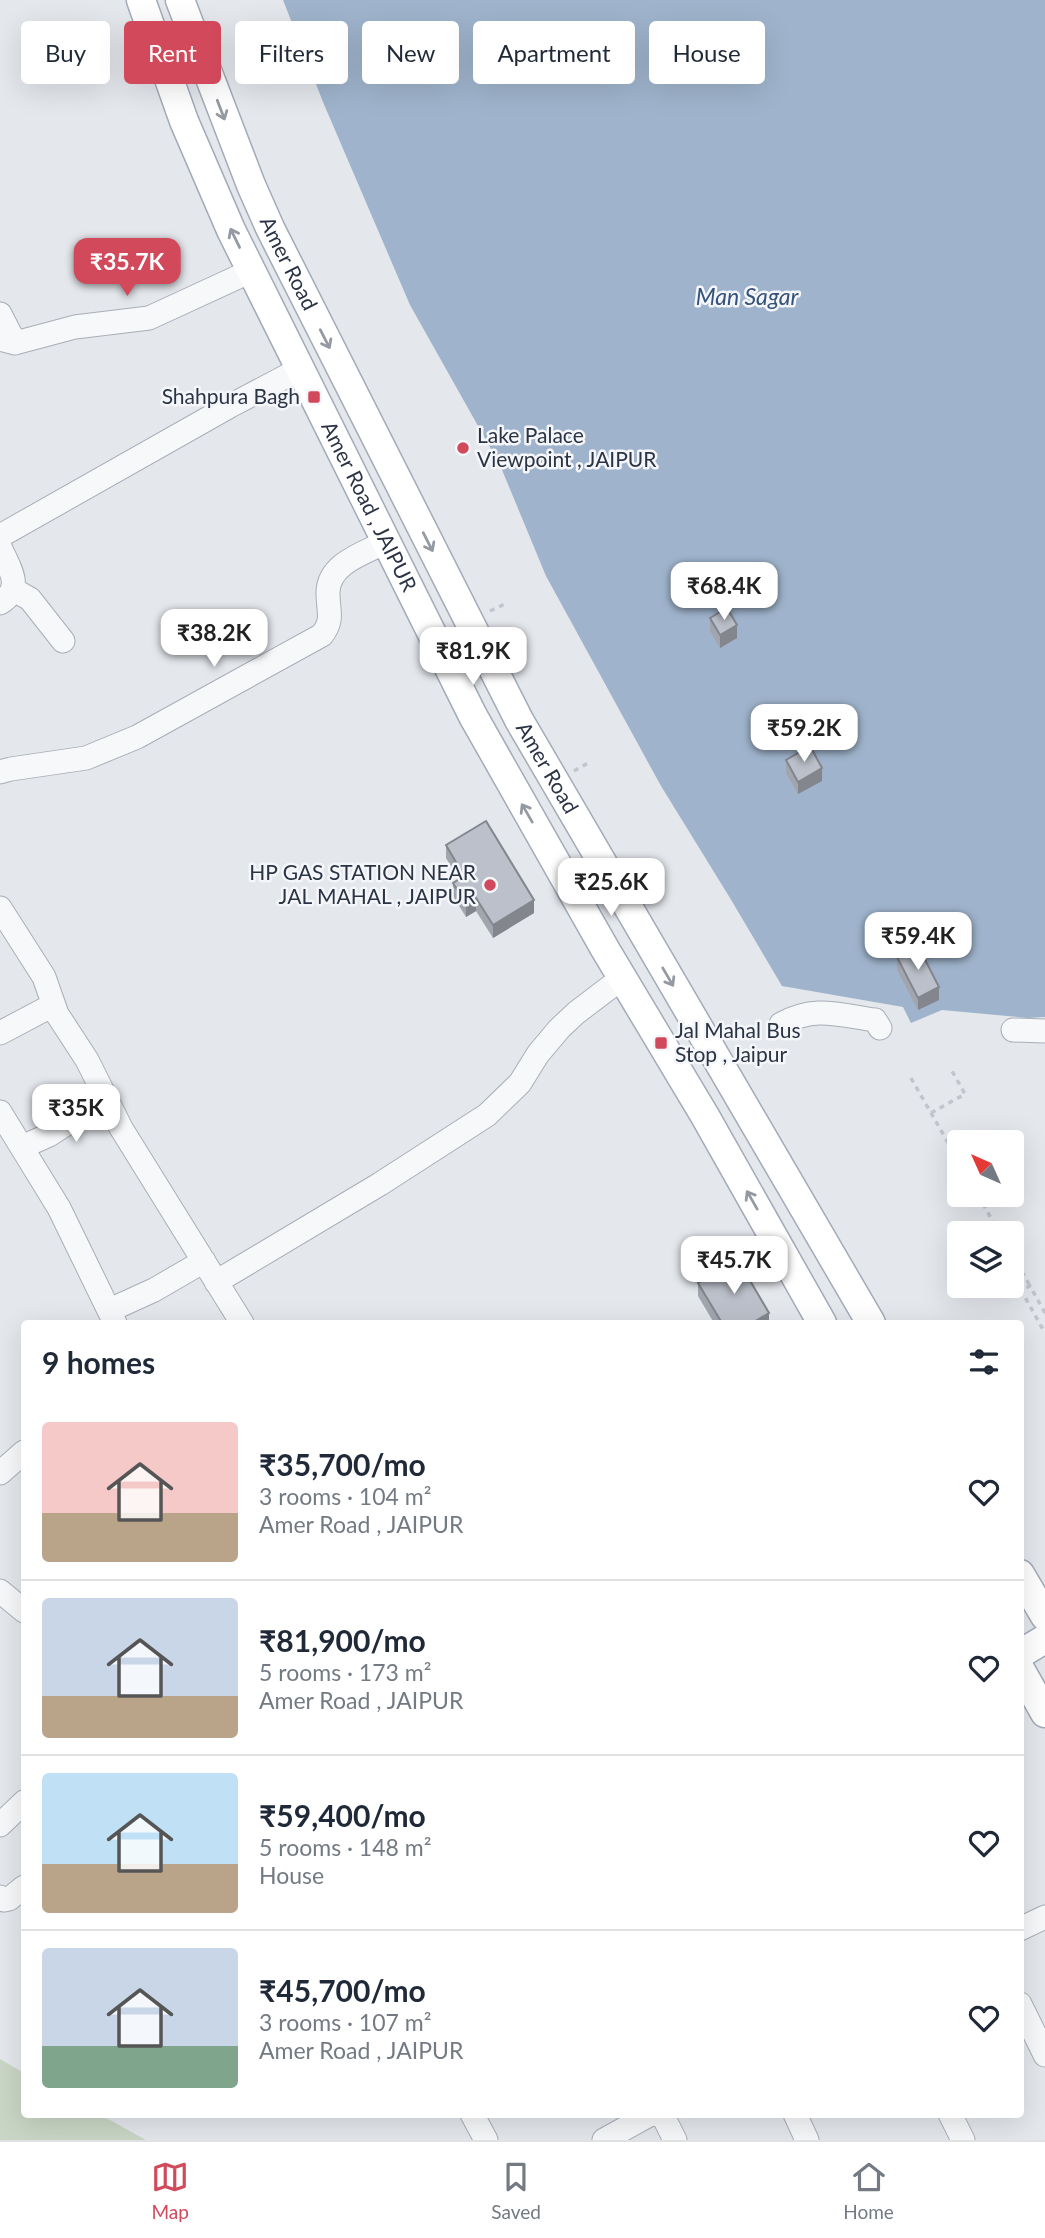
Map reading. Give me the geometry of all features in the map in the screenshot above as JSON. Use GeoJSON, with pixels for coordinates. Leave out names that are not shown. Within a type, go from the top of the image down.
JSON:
{"type":"FeatureCollection","features":[{"type":"Feature","properties":{"kind":"main road","name":"Amer Road , JAIPUR"},"geometry":{"type":"LineString","coordinates":[[141,0],[202,164],[251,271],[473,716],[605,950],[705,1116],[820,1320]]}},
{"type":"Feature","properties":{"kind":"main road","name":"Amer Road"},"geometry":{"type":"LineString","coordinates":[[180,0],[251,186],[294,278],[494,673],[554,783],[869,1320]]}},
{"type":"Feature","properties":{"kind":"main road"},"geometry":{"type":"LineString","coordinates":[[605,950],[640,929]]}},
{"type":"Feature","properties":{"kind":"main road"},"geometry":{"type":"LineString","coordinates":[[1024,1581],[1045,1616]]}},
{"type":"Feature","properties":{"kind":"main road"},"geometry":{"type":"LineString","coordinates":[[1024,1652],[1045,1639]]}},
{"type":"Feature","properties":{"kind":"main road"},"geometry":{"type":"LineString","coordinates":[[1024,1676],[1045,1713]]}},
{"type":"Feature","properties":{"kind":"street"},"geometry":{"type":"LineString","coordinates":[[0,314],[7,341],[75,327],[149,318],[251,271]]}},
{"type":"Feature","properties":{"kind":"street"},"geometry":{"type":"LineString","coordinates":[[0,536],[300,369]]}},
{"type":"Feature","properties":{"kind":"street"},"geometry":{"type":"LineString","coordinates":[[0,772],[86,758],[137,737],[322,635],[329,626],[331,617],[328,590],[333,575],[342,565],[386,542]]}},
{"type":"Feature","properties":{"kind":"street"},"geometry":{"type":"LineString","coordinates":[[0,547],[13,578],[7,596],[30,599],[63,642]]}},
{"type":"Feature","properties":{"kind":"street"},"geometry":{"type":"LineString","coordinates":[[0,908],[44,977],[57,1014],[87,1059],[121,1128],[240,1320]]}},
{"type":"Feature","properties":{"kind":"street"},"geometry":{"type":"LineString","coordinates":[[216,1282],[380,1184],[487,1115],[520,1083],[538,1054],[559,1029],[622,978]]}},
{"type":"Feature","properties":{"kind":"street"},"geometry":{"type":"LineString","coordinates":[[0,1033],[53,1005]]}},
{"type":"Feature","properties":{"kind":"street"},"geometry":{"type":"LineString","coordinates":[[781,1024],[802,1014],[820,1011],[875,1020],[880,1028]]}},
{"type":"Feature","properties":{"kind":"street"},"geometry":{"type":"LineString","coordinates":[[1013,1030],[1045,1031]]}},
{"type":"Feature","properties":{"kind":"street"},"geometry":{"type":"LineString","coordinates":[[22,1147],[49,1135],[106,1098]]}},
{"type":"Feature","properties":{"kind":"street"},"geometry":{"type":"LineString","coordinates":[[0,1112],[59,1208],[113,1316],[204,1261]]}},
{"type":"Feature","properties":{"kind":"street"},"geometry":{"type":"LineString","coordinates":[[0,1473],[21,1455]]}},
{"type":"Feature","properties":{"kind":"street"},"geometry":{"type":"LineString","coordinates":[[2,1820],[21,1804]]}},
{"type":"Feature","properties":{"kind":"street"},"geometry":{"type":"LineString","coordinates":[[0,1897],[9,1899],[21,1889]]}},
{"type":"Feature","properties":{"kind":"street"},"geometry":{"type":"LineString","coordinates":[[1024,1927],[1045,1917]]}},
{"type":"Feature","properties":{"kind":"street"},"geometry":{"type":"LineString","coordinates":[[1024,2012],[1045,2055]]}},
{"type":"Feature","properties":{"kind":"street"},"geometry":{"type":"LineString","coordinates":[[474,2118],[486,2140]]}},
{"type":"Feature","properties":{"kind":"street"},"geometry":{"type":"LineString","coordinates":[[614,2128],[640,2118]]}},
{"type":"Feature","properties":{"kind":"street"},"geometry":{"type":"LineString","coordinates":[[664,2118],[676,2140]]}},
{"type":"Feature","properties":{"kind":"street"},"geometry":{"type":"LineString","coordinates":[[796,2118],[807,2140]]}},
{"type":"Feature","properties":{"kind":"street"},"geometry":{"type":"LineString","coordinates":[[952,2118],[963,2140]]}},
{"type":"Feature","properties":{"kind":"path"},"geometry":{"type":"LineString","coordinates":[[931,1113],[965,1094],[952,1071]]}},
{"type":"Feature","properties":{"kind":"path"},"geometry":{"type":"LineString","coordinates":[[911,1078],[947,1141]]}},
{"type":"Feature","properties":{"kind":"path"},"geometry":{"type":"LineString","coordinates":[[1024,1275],[1045,1313]]}},
{"type":"Feature","properties":{"kind":"path"},"geometry":{"type":"LineString","coordinates":[[1030,1286],[1021,1290],[1045,1333]]}},
{"type":"Feature","properties":{"kind":"green space"},"geometry":{"type":"Polygon","coordinates":[[[0,2059],[21,2071],[21,2118],[106,2118],[146,2140],[0,2140],[0,2059]]]}},
{"type":"Feature","properties":{"kind":"water","name":"Man Sagar"},"geometry":{"type":"Polygon","coordinates":[[[283,0],[1045,0],[1045,1017],[1028,1018],[942,1010],[911,1023],[903,1007],[782,986],[661,786],[546,576],[500,465],[410,305],[316,84],[348,84],[348,21],[291,21],[283,0]]]}},
{"type":"Feature","properties":{"kind":"building"},"geometry":{"type":"Polygon","coordinates":[[[727,608],[737,625],[720,635],[710,618],[727,608]]]}},
{"type":"Feature","properties":{"kind":"building"},"geometry":{"type":"Polygon","coordinates":[[[810,746],[822,768],[798,782],[786,760],[810,746]]]}},
{"type":"Feature","properties":{"kind":"building"},"geometry":{"type":"Polygon","coordinates":[[[486,821],[534,900],[493,925],[476,898],[466,904],[453,883],[464,876],[446,845],[486,821]]]}},
{"type":"Feature","properties":{"kind":"building"},"geometry":{"type":"Polygon","coordinates":[[[918,946],[939,987],[918,998],[897,957],[918,946]]]}},
{"type":"Feature","properties":{"kind":"building"},"geometry":{"type":"Polygon","coordinates":[[[738,1260],[769,1313],[757,1320],[720,1320],[698,1283],[738,1260]]]}},
{"type":"Feature","properties":{"kind":"place","name":"Shahpura Bagh"},"geometry":{"type":"Point","coordinates":[314,397]}},
{"type":"Feature","properties":{"kind":"place","name":"Lake Palace Viewpoint , JAIPUR"},"geometry":{"type":"Point","coordinates":[463,448]}},
{"type":"Feature","properties":{"kind":"place","name":"HP GAS STATION NEAR JAL MAHAL , JAIPUR"},"geometry":{"type":"Point","coordinates":[490,885]}},
{"type":"Feature","properties":{"kind":"place","name":"Jal Mahal Bus Stop , Jaipur"},"geometry":{"type":"Point","coordinates":[661,1043]}}]}
